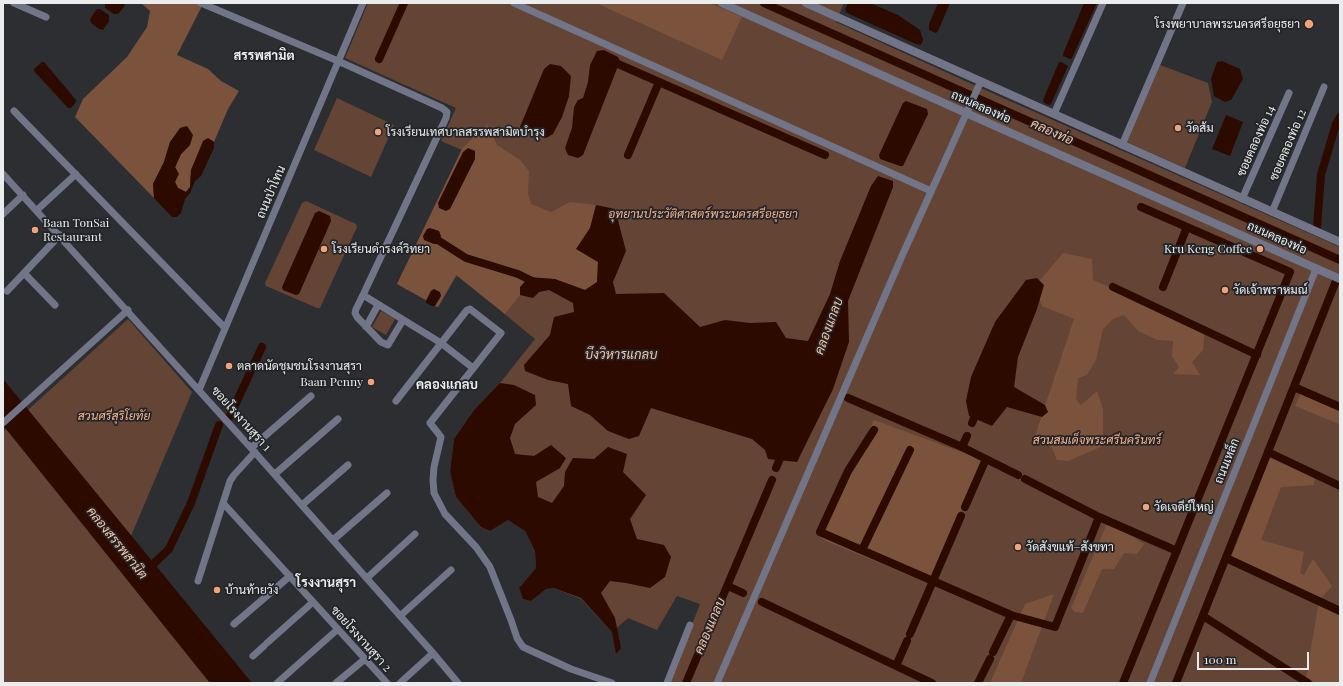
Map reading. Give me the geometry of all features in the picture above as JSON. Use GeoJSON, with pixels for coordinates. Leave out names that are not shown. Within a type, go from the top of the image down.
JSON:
{"type":"FeatureCollection","features":[{"type":"Feature","properties":{"kind":"street"},"geometry":{"type":"LineString","coordinates":[[14,3],[26,6],[46,17]]}},
{"type":"Feature","properties":{"kind":"street"},"geometry":{"type":"LineString","coordinates":[[201,3],[338,61],[442,108],[447,112],[446,118],[355,313],[381,342],[388,345],[403,320]]}},
{"type":"Feature","properties":{"kind":"street","name":"ถนนป่าโทน"},"geometry":{"type":"LineString","coordinates":[[199,390],[363,3]]}},
{"type":"Feature","properties":{"kind":"street"},"geometry":{"type":"LineString","coordinates":[[514,3],[931,191]]}},
{"type":"Feature","properties":{"kind":"street","name":"ถนนคลองท่อ"},"geometry":{"type":"LineString","coordinates":[[722,3],[968,110],[1340,279]]}},
{"type":"Feature","properties":{"kind":"street","name":"ถนนคลองท่อ"},"geometry":{"type":"LineString","coordinates":[[806,3],[1340,242]]}},
{"type":"Feature","properties":{"kind":"street"},"geometry":{"type":"LineString","coordinates":[[1054,114],[1103,3]]}},
{"type":"Feature","properties":{"kind":"street"},"geometry":{"type":"LineString","coordinates":[[1122,145],[1183,3]]}},
{"type":"Feature","properties":{"kind":"street"},"geometry":{"type":"LineString","coordinates":[[717,683],[902,256],[981,82]]}},
{"type":"Feature","properties":{"kind":"street","name":"ซอยคลองท่อ 12"},"geometry":{"type":"LineString","coordinates":[[1272,212],[1324,87]]}},
{"type":"Feature","properties":{"kind":"street","name":"ซอยคลองท่อ 14"},"geometry":{"type":"LineString","coordinates":[[1242,199],[1289,93]]}},
{"type":"Feature","properties":{"kind":"street"},"geometry":{"type":"LineString","coordinates":[[14,111],[225,328]]}},
{"type":"Feature","properties":{"kind":"street","name":"ซอยโรงงานสุรา 1"},"geometry":{"type":"LineString","coordinates":[[3,174],[60,235],[275,474],[434,653],[458,683]]}},
{"type":"Feature","properties":{"kind":"street"},"geometry":{"type":"LineString","coordinates":[[37,210],[76,174]]}},
{"type":"Feature","properties":{"kind":"street"},"geometry":{"type":"LineString","coordinates":[[3,214],[23,195]]}},
{"type":"Feature","properties":{"kind":"street"},"geometry":{"type":"LineString","coordinates":[[7,291],[60,235]]}},
{"type":"Feature","properties":{"kind":"street","name":"ถนนเหล็ก"},"geometry":{"type":"LineString","coordinates":[[1150,683],[1316,269]]}},
{"type":"Feature","properties":{"kind":"street"},"geometry":{"type":"LineString","coordinates":[[24,273],[55,305]]}},
{"type":"Feature","properties":{"kind":"street"},"geometry":{"type":"LineString","coordinates":[[363,295],[441,343],[473,368]]}},
{"type":"Feature","properties":{"kind":"street"},"geometry":{"type":"LineString","coordinates":[[366,327],[378,305]]}},
{"type":"Feature","properties":{"kind":"street"},"geometry":{"type":"LineString","coordinates":[[396,401],[468,309],[501,333],[430,423],[441,437],[434,467],[434,493],[445,514],[476,547],[490,567],[517,638],[523,647],[571,669],[612,683]]}},
{"type":"Feature","properties":{"kind":"street"},"geometry":{"type":"LineString","coordinates":[[3,423],[128,310]]}},
{"type":"Feature","properties":{"kind":"street"},"geometry":{"type":"LineString","coordinates":[[198,581],[230,481],[253,450],[311,396]]}},
{"type":"Feature","properties":{"kind":"street"},"geometry":{"type":"LineString","coordinates":[[275,474],[338,419]]}},
{"type":"Feature","properties":{"kind":"street"},"geometry":{"type":"LineString","coordinates":[[302,505],[348,465]]}},
{"type":"Feature","properties":{"kind":"street"},"geometry":{"type":"LineString","coordinates":[[333,540],[387,493]]}},
{"type":"Feature","properties":{"kind":"street","name":"ซอยโรงงานสุรา 2"},"geometry":{"type":"LineString","coordinates":[[222,503],[387,683]]}},
{"type":"Feature","properties":{"kind":"street"},"geometry":{"type":"LineString","coordinates":[[367,578],[416,534]]}},
{"type":"Feature","properties":{"kind":"street"},"geometry":{"type":"LineString","coordinates":[[400,616],[452,570]]}},
{"type":"Feature","properties":{"kind":"street"},"geometry":{"type":"LineString","coordinates":[[234,624],[290,576]]}},
{"type":"Feature","properties":{"kind":"street"},"geometry":{"type":"LineString","coordinates":[[253,656],[313,602]]}},
{"type":"Feature","properties":{"kind":"street"},"geometry":{"type":"LineString","coordinates":[[667,683],[690,625]]}},
{"type":"Feature","properties":{"kind":"street"},"geometry":{"type":"LineString","coordinates":[[277,683],[338,629]]}},
{"type":"Feature","properties":{"kind":"street"},"geometry":{"type":"LineString","coordinates":[[400,683],[434,653]]}},
{"type":"Feature","properties":{"kind":"street"},"geometry":{"type":"LineString","coordinates":[[336,683],[365,658]]}},
{"type":"Feature","properties":{"kind":"green space"},"geometry":{"type":"Polygon","coordinates":[[[141,3],[198,3],[202,6],[177,55],[208,69],[221,81],[239,91],[228,109],[214,142],[208,139],[191,170],[190,187],[186,192],[178,188],[175,182],[175,168],[181,154],[190,145],[170,142],[164,162],[153,184],[154,198],[75,117],[83,99],[127,57],[147,27],[150,11],[141,3]]]}},
{"type":"Feature","properties":{"kind":"green space"},"geometry":{"type":"Polygon","coordinates":[[[368,3],[844,3],[836,22],[985,90],[1340,247],[1340,683],[669,683],[700,604],[677,596],[657,630],[628,618],[612,632],[581,599],[554,588],[546,589],[531,601],[523,599],[519,588],[536,568],[535,551],[525,531],[508,520],[490,531],[481,527],[456,497],[450,472],[454,439],[474,410],[500,383],[535,339],[457,275],[438,307],[397,284],[462,150],[441,141],[456,108],[345,58],[368,3]]]}},
{"type":"Feature","properties":{"kind":"green space"},"geometry":{"type":"Polygon","coordinates":[[[596,3],[710,3],[742,17],[722,60],[596,3]]]}},
{"type":"Feature","properties":{"kind":"green space"},"geometry":{"type":"Polygon","coordinates":[[[1160,65],[1208,83],[1212,102],[1185,168],[1127,142],[1160,65]]]}},
{"type":"Feature","properties":{"kind":"green space"},"geometry":{"type":"Polygon","coordinates":[[[337,98],[394,125],[371,177],[314,150],[337,98]]]}},
{"type":"Feature","properties":{"kind":"green space"},"geometry":{"type":"Polygon","coordinates":[[[487,124],[497,145],[520,160],[529,171],[528,193],[531,204],[551,212],[570,202],[596,205],[590,228],[576,249],[598,262],[597,282],[585,290],[555,279],[520,287],[520,295],[505,314],[456,275],[438,307],[435,306],[441,296],[431,290],[426,300],[397,284],[462,149],[487,124]]]}},
{"type":"Feature","properties":{"kind":"green space"},"geometry":{"type":"Polygon","coordinates":[[[306,201],[356,224],[357,227],[320,308],[266,286],[265,283],[302,203],[306,201]]]}},
{"type":"Feature","properties":{"kind":"green space","name":"สวนสมเด็จพระศรีนครินทร์"},"geometry":{"type":"Polygon","coordinates":[[[1063,253],[1092,259],[1093,280],[1205,328],[1203,350],[1192,362],[1200,375],[1173,374],[1179,367],[1172,356],[1173,341],[1157,340],[1138,331],[1124,315],[1113,319],[1103,329],[1096,360],[1087,375],[1078,378],[1076,399],[1081,405],[1097,391],[1103,409],[1103,446],[1068,461],[1057,460],[1052,448],[1035,436],[1074,319],[1042,306],[1035,286],[1063,253]]]}},
{"type":"Feature","properties":{"kind":"green space"},"geometry":{"type":"Polygon","coordinates":[[[381,311],[395,319],[386,335],[372,327],[381,311]]]}},
{"type":"Feature","properties":{"kind":"green space","name":"สวนศรีสุริโยทัย"},"geometry":{"type":"Polygon","coordinates":[[[128,319],[192,392],[131,536],[28,410],[128,319]]]}},
{"type":"Feature","properties":{"kind":"green space"},"geometry":{"type":"Polygon","coordinates":[[[1303,389],[1340,408],[1339,424],[1295,406],[1303,389]]]}},
{"type":"Feature","properties":{"kind":"green space"},"geometry":{"type":"Polygon","coordinates":[[[874,420],[983,460],[930,584],[824,540],[818,535],[818,531],[874,420]]]}},
{"type":"Feature","properties":{"kind":"green space"},"geometry":{"type":"Polygon","coordinates":[[[6,429],[210,683],[3,683],[3,432],[6,429]]]}},
{"type":"Feature","properties":{"kind":"green space"},"geometry":{"type":"Polygon","coordinates":[[[1271,455],[1315,474],[1314,485],[1281,487],[1261,540],[1304,552],[1300,573],[1304,575],[1313,559],[1332,586],[1318,602],[1229,563],[1271,455]]]}},
{"type":"Feature","properties":{"kind":"green space"},"geometry":{"type":"Polygon","coordinates":[[[1108,521],[1144,544],[1137,554],[1124,553],[1114,569],[1102,569],[1083,613],[1075,612],[1071,608],[1108,521]]]}},
{"type":"Feature","properties":{"kind":"green space"},"geometry":{"type":"Polygon","coordinates":[[[1054,594],[1021,683],[990,683],[1025,604],[1054,594]]]}},
{"type":"Feature","properties":{"kind":"green space"},"geometry":{"type":"Polygon","coordinates":[[[1319,601],[1340,613],[1340,683],[1316,683],[1306,677],[1319,601]]]}},
{"type":"Feature","properties":{"kind":"water"},"geometry":{"type":"Polygon","coordinates":[[[105,3],[125,3],[124,7],[118,14],[114,14],[105,8],[105,3]]]}},
{"type":"Feature","properties":{"kind":"water"},"geometry":{"type":"Polygon","coordinates":[[[848,3],[870,3],[898,15],[920,30],[923,40],[921,45],[847,13],[845,9],[848,3]]]}},
{"type":"Feature","properties":{"kind":"water"},"geometry":{"type":"Polygon","coordinates":[[[938,3],[950,3],[936,33],[929,30],[929,24],[938,3]]]}},
{"type":"Feature","properties":{"kind":"water"},"geometry":{"type":"Polygon","coordinates":[[[1084,3],[1097,3],[1072,58],[1070,59],[1063,56],[1063,54],[1084,3]]]}},
{"type":"Feature","properties":{"kind":"water"},"geometry":{"type":"Polygon","coordinates":[[[97,9],[100,9],[109,15],[109,21],[103,30],[91,23],[90,19],[97,9]]]}},
{"type":"Feature","properties":{"kind":"water"},"geometry":{"type":"Polygon","coordinates":[[[604,50],[618,57],[620,61],[583,155],[578,158],[568,155],[565,148],[572,128],[574,107],[578,100],[583,98],[588,82],[590,65],[597,51],[604,50]]]}},
{"type":"Feature","properties":{"kind":"water"},"geometry":{"type":"Polygon","coordinates":[[[1222,61],[1240,69],[1243,79],[1231,100],[1225,102],[1214,96],[1211,79],[1217,62],[1222,61]]]}},
{"type":"Feature","properties":{"kind":"water"},"geometry":{"type":"Polygon","coordinates":[[[44,62],[76,100],[71,108],[68,108],[34,71],[34,69],[44,62]]]}},
{"type":"Feature","properties":{"kind":"water"},"geometry":{"type":"Polygon","coordinates":[[[1059,62],[1068,66],[1051,104],[1049,105],[1044,103],[1043,100],[1059,62]]]}},
{"type":"Feature","properties":{"kind":"water"},"geometry":{"type":"Polygon","coordinates":[[[550,64],[561,66],[571,76],[569,96],[562,117],[553,134],[546,138],[522,131],[520,127],[544,69],[550,64]]]}},
{"type":"Feature","properties":{"kind":"water"},"geometry":{"type":"Polygon","coordinates":[[[906,101],[927,109],[928,114],[903,166],[900,166],[880,159],[879,155],[903,103],[906,101]]]}},
{"type":"Feature","properties":{"kind":"water"},"geometry":{"type":"Polygon","coordinates":[[[1226,115],[1243,122],[1230,156],[1212,149],[1226,115]]]}},
{"type":"Feature","properties":{"kind":"water"},"geometry":{"type":"Polygon","coordinates":[[[187,126],[193,135],[190,145],[181,154],[175,167],[179,174],[175,182],[178,188],[186,192],[190,187],[191,170],[203,141],[208,138],[214,142],[214,148],[201,176],[195,181],[190,193],[185,199],[181,213],[177,217],[172,217],[154,198],[153,184],[164,162],[170,142],[180,128],[187,126]]]}},
{"type":"Feature","properties":{"kind":"water"},"geometry":{"type":"Polygon","coordinates":[[[468,148],[475,151],[475,159],[450,209],[446,211],[439,208],[438,203],[463,152],[468,148]]]}},
{"type":"Feature","properties":{"kind":"water","name":"บึงวิหารแกลบ"},"geometry":{"type":"Polygon","coordinates":[[[878,176],[893,181],[893,187],[848,301],[849,342],[833,389],[797,462],[768,459],[765,450],[752,439],[651,408],[639,436],[629,439],[608,431],[590,415],[571,406],[568,384],[548,380],[525,371],[524,365],[550,335],[554,317],[574,312],[573,303],[549,290],[539,292],[533,298],[520,295],[520,287],[529,277],[555,279],[585,290],[597,282],[598,262],[576,249],[590,228],[596,205],[615,209],[626,251],[613,282],[616,294],[664,293],[700,327],[725,320],[750,323],[776,322],[786,338],[808,341],[830,294],[840,261],[871,186],[878,176]]]}},
{"type":"Feature","properties":{"kind":"water"},"geometry":{"type":"Polygon","coordinates":[[[319,211],[330,216],[331,221],[299,294],[296,295],[283,290],[282,287],[315,213],[319,211]]]}},
{"type":"Feature","properties":{"kind":"water"},"geometry":{"type":"Polygon","coordinates":[[[430,228],[439,231],[441,236],[437,244],[424,240],[423,236],[427,229],[430,228]]]}},
{"type":"Feature","properties":{"kind":"water"},"geometry":{"type":"Polygon","coordinates":[[[1037,278],[1044,285],[1037,309],[1018,357],[1014,387],[1045,405],[1048,412],[1042,417],[1007,407],[992,426],[969,416],[966,401],[971,377],[995,322],[1026,280],[1037,278]]]}},
{"type":"Feature","properties":{"kind":"water"},"geometry":{"type":"Polygon","coordinates":[[[434,289],[440,292],[441,296],[435,306],[432,306],[426,303],[426,301],[431,291],[434,289]]]}},
{"type":"Feature","properties":{"kind":"water","name":"คลองสรรพสามิต"},"geometry":{"type":"Polygon","coordinates":[[[3,379],[252,683],[210,683],[3,425],[3,379]]]}},
{"type":"Feature","properties":{"kind":"water"},"geometry":{"type":"Polygon","coordinates":[[[500,383],[514,385],[535,395],[536,405],[515,424],[510,438],[515,454],[534,456],[551,445],[566,458],[560,468],[536,482],[538,497],[552,503],[564,486],[565,472],[573,458],[594,459],[608,447],[627,454],[623,472],[646,495],[630,519],[637,539],[664,545],[671,557],[665,577],[650,588],[610,581],[601,593],[615,618],[621,648],[616,654],[612,632],[581,598],[554,588],[546,589],[531,601],[523,599],[519,588],[536,568],[535,551],[525,531],[508,520],[490,531],[481,527],[456,497],[450,472],[454,439],[474,410],[500,383]]]}},
{"type":"Feature","properties":{"kind":"waterway"},"geometry":{"type":"LineString","coordinates":[[379,59],[404,3]]}},
{"type":"Feature","properties":{"kind":"waterway","name":"คลองท่อ"},"geometry":{"type":"LineString","coordinates":[[764,3],[1340,260]]}},
{"type":"Feature","properties":{"kind":"waterway"},"geometry":{"type":"LineString","coordinates":[[609,60],[825,155]]}},
{"type":"Feature","properties":{"kind":"waterway"},"geometry":{"type":"LineString","coordinates":[[628,155],[659,82]]}},
{"type":"Feature","properties":{"kind":"waterway"},"geometry":{"type":"LineString","coordinates":[[1317,227],[1321,175],[1336,124],[1340,117]]}},
{"type":"Feature","properties":{"kind":"waterway"},"geometry":{"type":"LineString","coordinates":[[1123,683],[1290,272],[1141,207]]}},
{"type":"Feature","properties":{"kind":"waterway"},"geometry":{"type":"LineString","coordinates":[[1163,287],[1187,227]]}},
{"type":"Feature","properties":{"kind":"waterway"},"geometry":{"type":"LineString","coordinates":[[433,237],[466,258],[518,274],[536,283]]}},
{"type":"Feature","properties":{"kind":"waterway"},"geometry":{"type":"LineString","coordinates":[[1176,683],[1336,281]]}},
{"type":"Feature","properties":{"kind":"waterway"},"geometry":{"type":"LineString","coordinates":[[1113,287],[1257,355]]}},
{"type":"Feature","properties":{"kind":"waterway"},"geometry":{"type":"LineString","coordinates":[[230,416],[262,347]]}},
{"type":"Feature","properties":{"kind":"waterway"},"geometry":{"type":"LineString","coordinates":[[1294,387],[1340,407]]}},
{"type":"Feature","properties":{"kind":"waterway"},"geometry":{"type":"LineString","coordinates":[[848,398],[962,447],[1018,475]]}},
{"type":"Feature","properties":{"kind":"waterway"},"geometry":{"type":"LineString","coordinates":[[972,423],[978,408]]}},
{"type":"Feature","properties":{"kind":"waterway","name":"คลองสรรพสามิต"},"geometry":{"type":"LineString","coordinates":[[146,571],[169,549],[191,503],[219,425]]}},
{"type":"Feature","properties":{"kind":"waterway"},"geometry":{"type":"LineString","coordinates":[[874,430],[848,471],[820,532],[933,581],[961,516]]}},
{"type":"Feature","properties":{"kind":"waterway"},"geometry":{"type":"LineString","coordinates":[[962,447],[967,436]]}},
{"type":"Feature","properties":{"kind":"waterway"},"geometry":{"type":"LineString","coordinates":[[862,550],[910,450]]}},
{"type":"Feature","properties":{"kind":"waterway","name":"คลองแกลบ"},"geometry":{"type":"LineString","coordinates":[[776,468],[783,451]]}},
{"type":"Feature","properties":{"kind":"waterway"},"geometry":{"type":"LineString","coordinates":[[1268,452],[1340,486]]}},
{"type":"Feature","properties":{"kind":"waterway"},"geometry":{"type":"LineString","coordinates":[[965,507],[986,459]]}},
{"type":"Feature","properties":{"kind":"waterway"},"geometry":{"type":"LineString","coordinates":[[993,652],[1011,615],[1055,627],[1099,517],[1025,479]]}},
{"type":"Feature","properties":{"kind":"waterway","name":"คลองแกลบ"},"geometry":{"type":"LineString","coordinates":[[686,683],[772,480]]}},
{"type":"Feature","properties":{"kind":"waterway"},"geometry":{"type":"LineString","coordinates":[[1099,517],[1177,551]]}},
{"type":"Feature","properties":{"kind":"waterway"},"geometry":{"type":"LineString","coordinates":[[1226,558],[1340,611]]}},
{"type":"Feature","properties":{"kind":"waterway"},"geometry":{"type":"LineString","coordinates":[[910,634],[933,581],[1011,615]]}},
{"type":"Feature","properties":{"kind":"waterway"},"geometry":{"type":"LineString","coordinates":[[728,586],[743,593]]}},
{"type":"Feature","properties":{"kind":"waterway"},"geometry":{"type":"LineString","coordinates":[[762,602],[932,683]]}},
{"type":"Feature","properties":{"kind":"waterway"},"geometry":{"type":"LineString","coordinates":[[1203,616],[1308,683]]}},
{"type":"Feature","properties":{"kind":"waterway"},"geometry":{"type":"LineString","coordinates":[[896,666],[907,641]]}},
{"type":"Feature","properties":{"kind":"waterway"},"geometry":{"type":"LineString","coordinates":[[978,683],[990,659]]}},
{"type":"Feature","properties":{"kind":"place","name":"โรงพยาบาลพระนครศรีอยุธยา"},"geometry":{"type":"Point","coordinates":[1309,24]}},
{"type":"Feature","properties":{"kind":"place","name":"วัดส้ม"},"geometry":{"type":"Point","coordinates":[1178,128]}},
{"type":"Feature","properties":{"kind":"place","name":"โรงเรียนเทศบาลสรรพสามิตบำรุง"},"geometry":{"type":"Point","coordinates":[378,132]}},
{"type":"Feature","properties":{"kind":"place","name":"Baan TonSai Restaurant"},"geometry":{"type":"Point","coordinates":[35,230]}},
{"type":"Feature","properties":{"kind":"place","name":"โรงเรียนดำรงค์วิทยา"},"geometry":{"type":"Point","coordinates":[324,249]}},
{"type":"Feature","properties":{"kind":"place","name":"Kru Keng Coffee"},"geometry":{"type":"Point","coordinates":[1260,249]}},
{"type":"Feature","properties":{"kind":"place","name":"วัดเจ้าพราหมณ์"},"geometry":{"type":"Point","coordinates":[1225,290]}},
{"type":"Feature","properties":{"kind":"place","name":"ตลาดนัดชุมชนโรงงานสุรา"},"geometry":{"type":"Point","coordinates":[229,366]}},
{"type":"Feature","properties":{"kind":"place","name":"Baan Penny"},"geometry":{"type":"Point","coordinates":[371,382]}},
{"type":"Feature","properties":{"kind":"place","name":"วัดเจดีย์ใหญ่"},"geometry":{"type":"Point","coordinates":[1146,507]}},
{"type":"Feature","properties":{"kind":"place","name":"วัดสังขแท้–สังขทา"},"geometry":{"type":"Point","coordinates":[1018,547]}},
{"type":"Feature","properties":{"kind":"place","name":"บ้านท้ายวัง"},"geometry":{"type":"Point","coordinates":[217,590]}},
{"type":"Feature","properties":{"kind":"district","name":"สรรพสามิต"},"geometry":{"type":"Point","coordinates":[264,56]}},
{"type":"Feature","properties":{"kind":"district","name":"คลองแกลบ"},"geometry":{"type":"Point","coordinates":[447,385]}},
{"type":"Feature","properties":{"kind":"district","name":"โรงงานสุรา"},"geometry":{"type":"Point","coordinates":[326,583]}},
{"type":"Feature","properties":{"kind":"park label","name":"อุทยานประวัติศาสตร์พระนครศรีอยุธยา"},"geometry":{"type":"Point","coordinates":[703,214]}}]}
